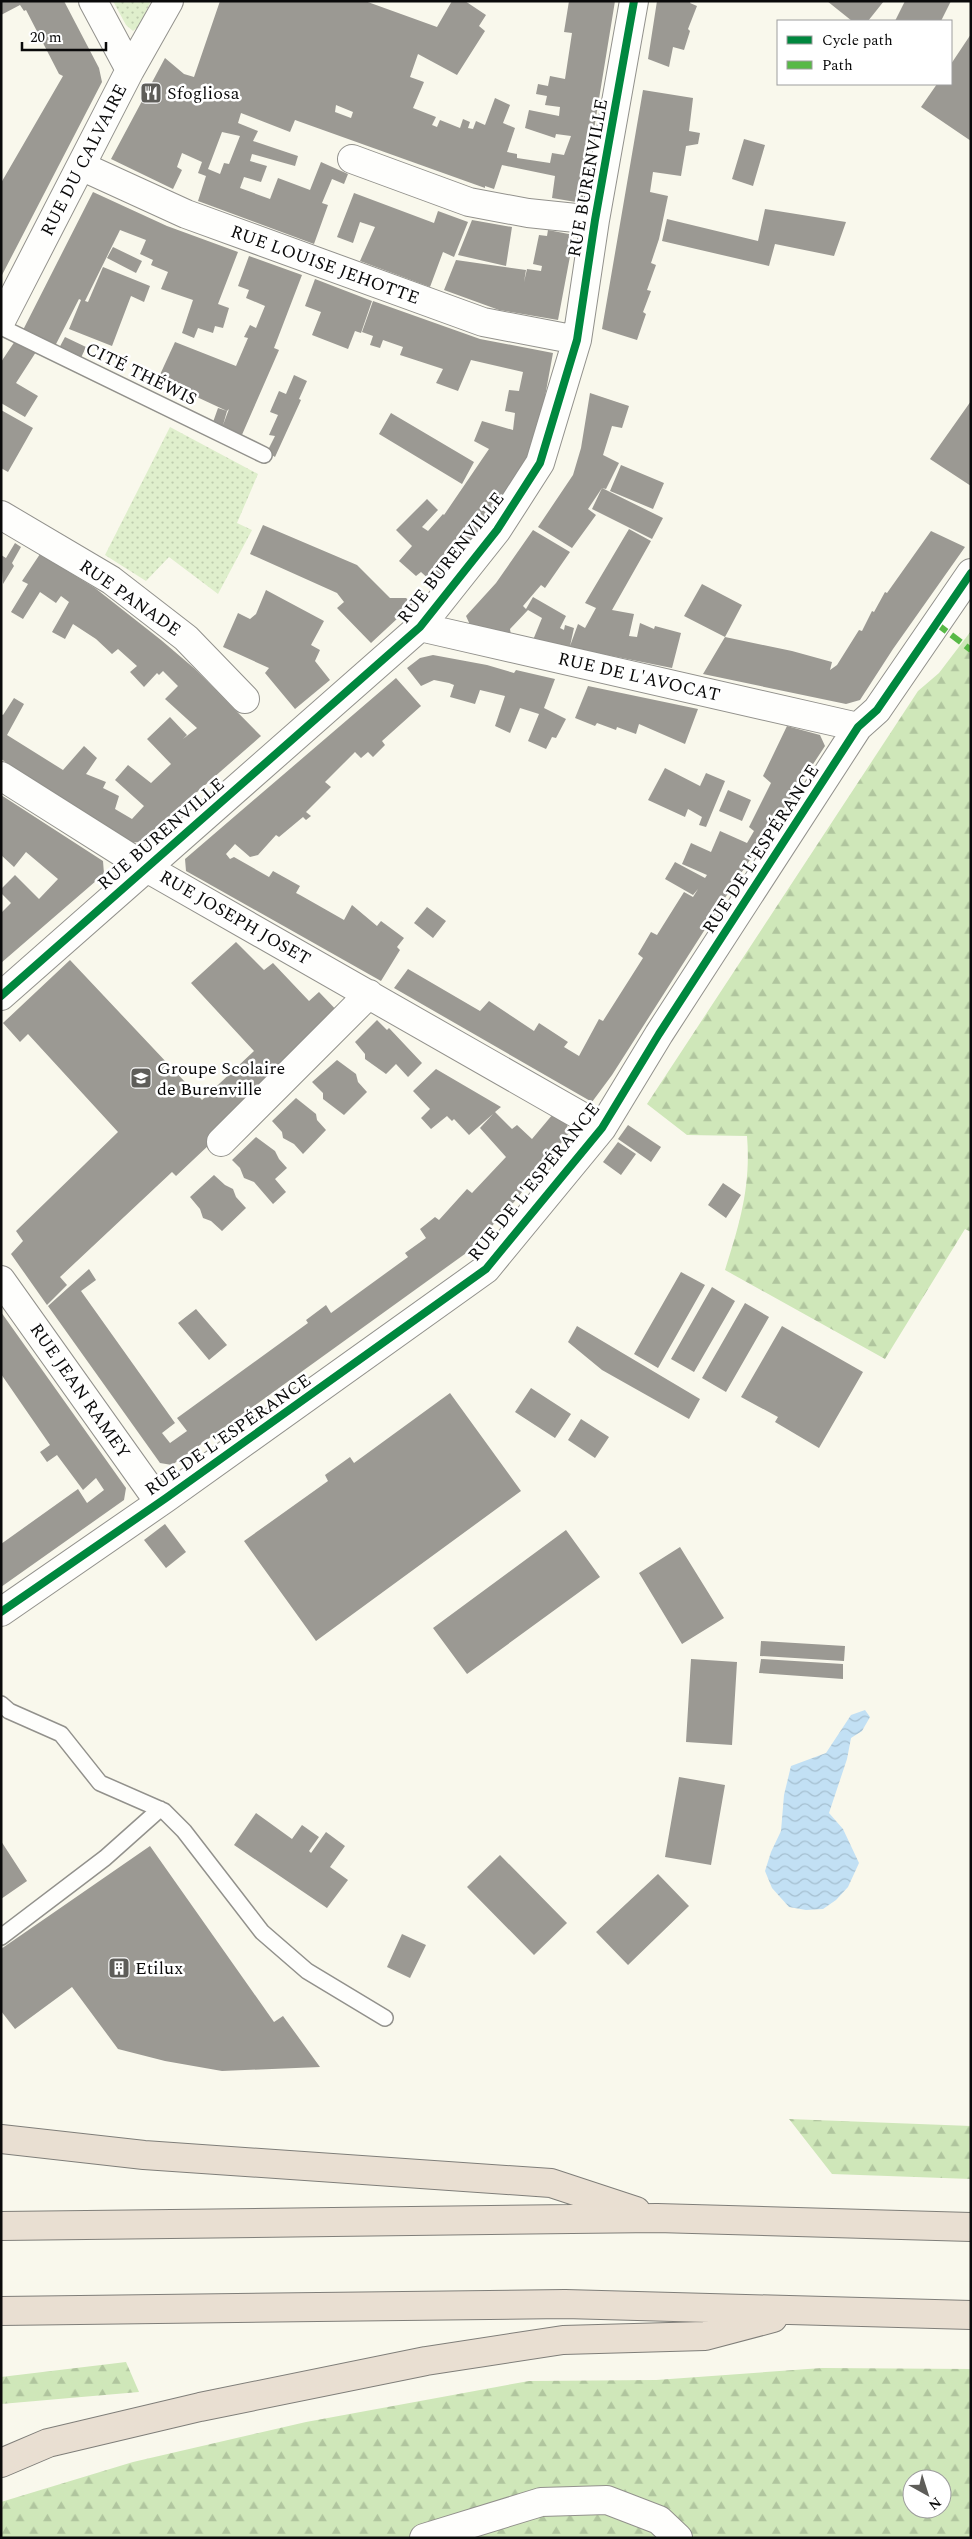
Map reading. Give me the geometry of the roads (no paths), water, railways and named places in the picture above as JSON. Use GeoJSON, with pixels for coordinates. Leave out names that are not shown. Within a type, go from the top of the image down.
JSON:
{"type":"FeatureCollection","features":[{"type":"Feature","properties":{"kind":"highway"},"geometry":{"type":"LineString","coordinates":[[1,2140],[144,2155],[551,2183],[657,2218]]}},
{"type":"Feature","properties":{"kind":"highway"},"geometry":{"type":"LineString","coordinates":[[1,2226],[657,2218],[971,2228]]}},
{"type":"Feature","properties":{"kind":"highway"},"geometry":{"type":"LineString","coordinates":[[1,2311],[565,2304],[971,2315]]}},
{"type":"Feature","properties":{"kind":"highway"},"geometry":{"type":"LineString","coordinates":[[1,2463],[48,2443],[200,2407],[426,2361],[563,2340],[705,2336],[804,2309]]}},
{"type":"Feature","properties":{"kind":"street"},"geometry":{"type":"LineString","coordinates":[[94,1],[130,70]]}},
{"type":"Feature","properties":{"kind":"street","name":"RUE DU CALVAIRE"},"geometry":{"type":"LineString","coordinates":[[1,321],[130,70],[169,1]]}},
{"type":"Feature","properties":{"kind":"street","name":"RUE BURENVILLE"},"geometry":{"type":"LineString","coordinates":[[1,996],[145,867],[420,627],[497,530],[540,462],[577,340],[595,220],[634,1]]}},
{"type":"Feature","properties":{"kind":"street"},"geometry":{"type":"LineString","coordinates":[[352,159],[469,202],[528,213],[595,220]]}},
{"type":"Feature","properties":{"kind":"street","name":"RUE LOUISE JEHOTTE"},"geometry":{"type":"LineString","coordinates":[[81,166],[186,214],[483,322],[577,340]]}},
{"type":"Feature","properties":{"kind":"street","name":"RUE PANADE"},"geometry":{"type":"LineString","coordinates":[[1,515],[118,586],[186,638],[245,699]]}},
{"type":"Feature","properties":{"kind":"street","name":"RUE DE L'ESPÉRANCE"},"geometry":{"type":"LineString","coordinates":[[1,1612],[486,1269],[602,1128],[659,1034],[858,727],[877,710],[971,573]]}},
{"type":"Feature","properties":{"kind":"street","name":"RUE DE L'AVOCAT"},"geometry":{"type":"LineString","coordinates":[[420,627],[858,727]]}},
{"type":"Feature","properties":{"kind":"street","name":"RUE JOSEPH JOSET"},"geometry":{"type":"LineString","coordinates":[[1,776],[145,867],[602,1128]]}},
{"type":"Feature","properties":{"kind":"street"},"geometry":{"type":"LineString","coordinates":[[221,1142],[370,994]]}},
{"type":"Feature","properties":{"kind":"street","name":"RUE JEAN RAMEY"},"geometry":{"type":"LineString","coordinates":[[1,1280],[159,1502]]}},
{"type":"Feature","properties":{"kind":"street"},"geometry":{"type":"LineString","coordinates":[[424,2538],[540,2502],[607,2500],[659,2520],[678,2538]]}},
{"type":"Feature","properties":{"kind":"lane","name":"CITÉ THÉWIS"},"geometry":{"type":"LineString","coordinates":[[1,327],[264,455]]}},
{"type":"Feature","properties":{"kind":"lane"},"geometry":{"type":"LineString","coordinates":[[1,1704],[9,1711],[62,1734],[100,1784],[160,1809],[184,1831],[262,1932],[307,1971],[385,2018]]}},
{"type":"Feature","properties":{"kind":"lane"},"geometry":{"type":"LineString","coordinates":[[1,1937],[105,1858],[160,1809]]}},
{"type":"Feature","properties":{"kind":"water"},"geometry":{"type":"Polygon","coordinates":[[[865,1710],[870,1717],[862,1731],[851,1738],[847,1759],[829,1813],[843,1829],[859,1863],[848,1887],[836,1900],[823,1909],[806,1910],[789,1907],[772,1888],[765,1871],[781,1831],[784,1795],[791,1766],[826,1753],[851,1715],[865,1710]]]}},
{"type":"Feature","properties":{"kind":"place","name":"Sfogliosa"},"geometry":{"type":"Point","coordinates":[151,93]}},
{"type":"Feature","properties":{"kind":"place","name":"Groupe Scolaire de Burenville"},"geometry":{"type":"Point","coordinates":[141,1078]}},
{"type":"Feature","properties":{"kind":"place","name":"Etilux"},"geometry":{"type":"Point","coordinates":[119,1968]}}]}
